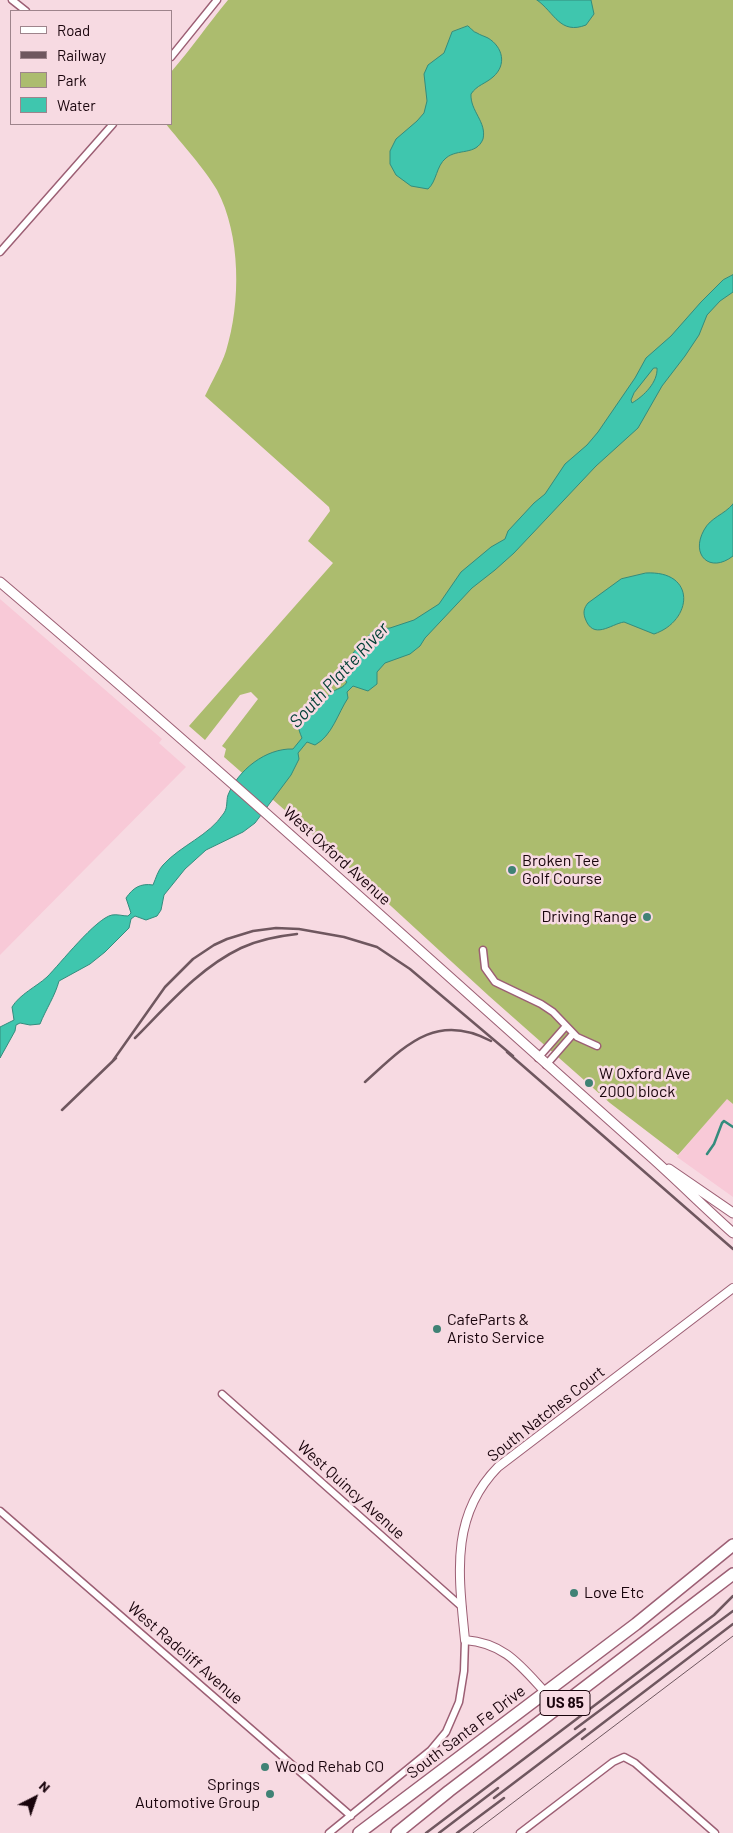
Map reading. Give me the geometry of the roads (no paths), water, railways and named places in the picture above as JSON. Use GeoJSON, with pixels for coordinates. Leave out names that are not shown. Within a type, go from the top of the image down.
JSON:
{"type":"FeatureCollection","features":[{"type":"Feature","properties":{"kind":"highway","name":"South Santa Fe Drive"},"geometry":{"type":"LineString","coordinates":[[359,1833],[654,1610],[733,1545]]}},
{"type":"Feature","properties":{"kind":"highway","name":"US 85"},"geometry":{"type":"LineString","coordinates":[[397,1833],[449,1791],[733,1574]]}},
{"type":"Feature","properties":{"kind":"main road","name":"West Oxford Avenue"},"geometry":{"type":"LineString","coordinates":[[0,582],[281,826],[538,1058],[650,1156],[733,1233]]}},
{"type":"Feature","properties":{"kind":"main road","name":"West Oxford Avenue"},"geometry":{"type":"LineString","coordinates":[[650,1156],[701,1189],[733,1213]]}},
{"type":"Feature","properties":{"kind":"street"},"geometry":{"type":"LineString","coordinates":[[12,0],[25,10]]}},
{"type":"Feature","properties":{"kind":"street"},"geometry":{"type":"LineString","coordinates":[[172,56],[216,0]]}},
{"type":"Feature","properties":{"kind":"street"},"geometry":{"type":"LineString","coordinates":[[0,252],[113,125]]}},
{"type":"Feature","properties":{"kind":"street"},"geometry":{"type":"LineString","coordinates":[[483,950],[485,968],[492,980],[547,1008],[573,1034],[597,1046]]}},
{"type":"Feature","properties":{"kind":"street"},"geometry":{"type":"LineString","coordinates":[[538,1058],[566,1026]]}},
{"type":"Feature","properties":{"kind":"street"},"geometry":{"type":"LineString","coordinates":[[546,1065],[573,1034]]}},
{"type":"Feature","properties":{"kind":"street","name":"South Natches Court"},"geometry":{"type":"LineString","coordinates":[[465,1640],[460,1550],[462,1531],[472,1504],[490,1476],[509,1458],[733,1288]]}},
{"type":"Feature","properties":{"kind":"street","name":"West Quincy Avenue"},"geometry":{"type":"LineString","coordinates":[[222,1394],[462,1607]]}},
{"type":"Feature","properties":{"kind":"street","name":"West Radcliff Avenue"},"geometry":{"type":"LineString","coordinates":[[0,1511],[351,1816]]}},
{"type":"Feature","properties":{"kind":"street"},"geometry":{"type":"LineString","coordinates":[[329,1833],[432,1750],[446,1732],[460,1702],[465,1640],[486,1643],[504,1652],[520,1665],[545,1692]]}},
{"type":"Feature","properties":{"kind":"street"},"geometry":{"type":"LineString","coordinates":[[520,1833],[614,1762],[624,1757],[635,1763],[715,1833]]}},
{"type":"Feature","properties":{"kind":"water"},"geometry":{"type":"Polygon","coordinates":[[[537,0],[591,0],[594,14],[586,25],[570,27],[558,21],[537,0]]]}},
{"type":"Feature","properties":{"kind":"water"},"geometry":{"type":"Polygon","coordinates":[[[468,26],[474,32],[488,38],[497,46],[502,62],[497,72],[471,94],[473,106],[483,127],[483,139],[476,148],[456,153],[446,158],[440,165],[428,189],[411,186],[396,175],[390,164],[390,151],[396,139],[424,113],[427,101],[424,74],[428,65],[444,53],[452,32],[468,26]]]}},
{"type":"Feature","properties":{"kind":"water"},"geometry":{"type":"Polygon","coordinates":[[[733,275],[733,292],[720,301],[707,315],[699,335],[662,386],[638,428],[596,466],[514,553],[472,588],[425,638],[420,646],[410,654],[385,663],[377,672],[377,684],[368,691],[353,686],[347,692],[348,698],[326,736],[315,745],[307,742],[298,753],[299,759],[291,775],[255,823],[243,832],[206,850],[185,869],[164,895],[161,910],[157,916],[146,920],[135,916],[131,919],[129,928],[105,952],[90,964],[59,981],[40,1024],[20,1023],[16,1025],[15,1031],[0,1058],[0,1027],[14,1020],[12,1007],[15,1002],[47,977],[97,924],[112,915],[128,916],[131,913],[126,898],[129,894],[141,886],[153,885],[158,872],[170,858],[218,821],[225,811],[228,795],[246,769],[254,762],[273,752],[293,749],[302,738],[298,726],[300,719],[317,708],[332,693],[347,682],[341,677],[345,665],[354,651],[375,629],[390,628],[414,620],[439,604],[461,572],[491,547],[505,539],[508,531],[545,494],[565,464],[587,445],[598,432],[635,378],[646,358],[671,336],[723,280],[733,275]],[[654,368],[634,393],[631,400],[632,403],[641,397],[653,383],[657,368],[654,368]]]}},
{"type":"Feature","properties":{"kind":"water"},"geometry":{"type":"Polygon","coordinates":[[[733,504],[733,556],[725,561],[710,562],[701,554],[699,547],[700,539],[710,522],[733,504]]]}},
{"type":"Feature","properties":{"kind":"water"},"geometry":{"type":"Polygon","coordinates":[[[646,573],[663,574],[674,579],[681,588],[684,598],[682,608],[676,619],[667,628],[654,634],[624,622],[597,630],[588,625],[584,612],[588,603],[621,579],[646,573]]]}},
{"type":"Feature","properties":{"kind":"waterway"},"geometry":{"type":"LineString","coordinates":[[707,1154],[714,1144],[722,1123],[724,1121],[733,1127]]}},
{"type":"Feature","properties":{"kind":"tram line"},"geometry":{"type":"LineString","coordinates":[[473,1833],[733,1636]]}},
{"type":"Feature","properties":{"kind":"railway"},"geometry":{"type":"LineString","coordinates":[[112,1062],[165,987],[193,959],[227,939],[253,931],[276,928],[299,929],[344,937],[377,947],[410,969],[513,1056]]}},
{"type":"Feature","properties":{"kind":"railway"},"geometry":{"type":"LineString","coordinates":[[135,1038],[184,988],[226,956],[254,943],[275,937],[297,934]]}},
{"type":"Feature","properties":{"kind":"railway"},"geometry":{"type":"LineString","coordinates":[[365,1082],[407,1046],[422,1037],[437,1032],[453,1030],[471,1033],[491,1041]]}},
{"type":"Feature","properties":{"kind":"railway"},"geometry":{"type":"LineString","coordinates":[[507,1052],[733,1249]]}},
{"type":"Feature","properties":{"kind":"railway"},"geometry":{"type":"LineString","coordinates":[[62,1110],[116,1058]]}},
{"type":"Feature","properties":{"kind":"railway"},"geometry":{"type":"LineString","coordinates":[[426,1833],[714,1615],[733,1596]]}},
{"type":"Feature","properties":{"kind":"railway"},"geometry":{"type":"LineString","coordinates":[[575,1729],[733,1611]]}},
{"type":"Feature","properties":{"kind":"railway"},"geometry":{"type":"LineString","coordinates":[[582,1739],[733,1624]]}},
{"type":"Feature","properties":{"kind":"railway"},"geometry":{"type":"LineString","coordinates":[[494,1798],[585,1729]]}},
{"type":"Feature","properties":{"kind":"railway"},"geometry":{"type":"LineString","coordinates":[[439,1833],[498,1788]]}},
{"type":"Feature","properties":{"kind":"railway"},"geometry":{"type":"LineString","coordinates":[[457,1833],[504,1798]]}},
{"type":"Feature","properties":{"kind":"place","name":"Broken Tee Golf Course"},"geometry":{"type":"Point","coordinates":[512,870]}},
{"type":"Feature","properties":{"kind":"place","name":"Driving Range"},"geometry":{"type":"Point","coordinates":[647,917]}},
{"type":"Feature","properties":{"kind":"place","name":"W Oxford Ave 2000 block"},"geometry":{"type":"Point","coordinates":[589,1083]}},
{"type":"Feature","properties":{"kind":"place","name":"CafeParts & Aristo Service"},"geometry":{"type":"Point","coordinates":[437,1329]}},
{"type":"Feature","properties":{"kind":"place","name":"Love Etc"},"geometry":{"type":"Point","coordinates":[574,1593]}},
{"type":"Feature","properties":{"kind":"place","name":"Wood Rehab CO"},"geometry":{"type":"Point","coordinates":[265,1767]}},
{"type":"Feature","properties":{"kind":"place","name":"Springs Automotive Group"},"geometry":{"type":"Point","coordinates":[270,1794]}},
{"type":"Feature","properties":{"kind":"water label","name":"South Platte River"},"geometry":{"type":"Point","coordinates":[339,675]}}]}
